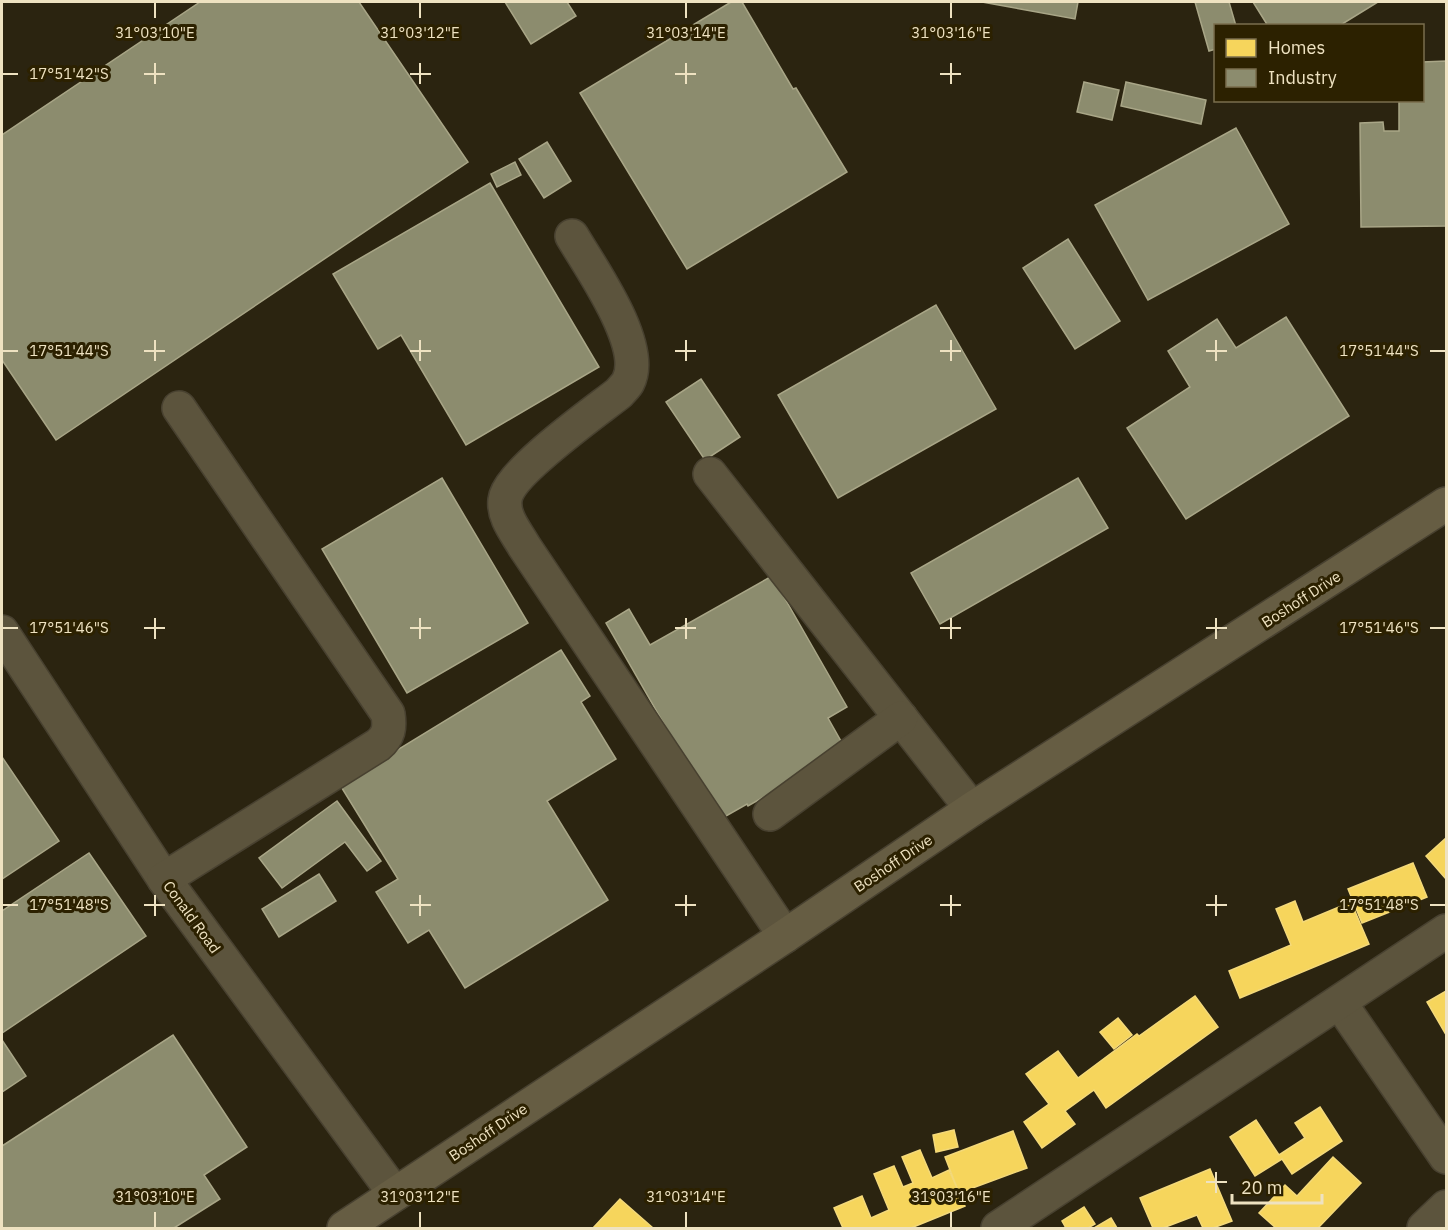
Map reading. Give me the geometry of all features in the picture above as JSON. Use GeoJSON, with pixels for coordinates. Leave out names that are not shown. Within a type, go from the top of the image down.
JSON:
{"type":"FeatureCollection","features":[{"type":"Feature","properties":{"kind":"main road","name":"Boshoff Drive"},"geometry":{"type":"LineString","coordinates":[[344,1228],[785,936],[972,809],[1446,504]]}},
{"type":"Feature","properties":{"kind":"street"},"geometry":{"type":"LineString","coordinates":[[572,236],[624,325],[632,365],[629,381],[619,393],[526,468],[511,484],[505,498],[505,512],[524,546],[785,936]]}},
{"type":"Feature","properties":{"kind":"street"},"geometry":{"type":"LineString","coordinates":[[164,879],[378,745],[387,738],[390,726],[388,714],[179,408]]}},
{"type":"Feature","properties":{"kind":"street"},"geometry":{"type":"LineString","coordinates":[[710,474],[972,809]]}},
{"type":"Feature","properties":{"kind":"street","name":"Conald Road"},"geometry":{"type":"LineString","coordinates":[[2,632],[164,879],[395,1194]]}},
{"type":"Feature","properties":{"kind":"street"},"geometry":{"type":"LineString","coordinates":[[770,814],[901,718]]}},
{"type":"Feature","properties":{"kind":"street"},"geometry":{"type":"LineString","coordinates":[[998,1228],[1446,931]]}},
{"type":"Feature","properties":{"kind":"street"},"geometry":{"type":"LineString","coordinates":[[1340,1003],[1446,1156]]}},
{"type":"Feature","properties":{"kind":"street"},"geometry":{"type":"LineString","coordinates":[[1424,1228],[1446,1208]]}},
{"type":"Feature","properties":{"kind":"building: Homes"},"geometry":{"type":"Polygon","coordinates":[[[1446,838],[1446,879],[1426,856],[1446,838]]]}},
{"type":"Feature","properties":{"kind":"building: Homes"},"geometry":{"type":"Polygon","coordinates":[[[1413,863],[1427,897],[1362,923],[1348,889],[1413,863]]]}},
{"type":"Feature","properties":{"kind":"building: Homes"},"geometry":{"type":"Polygon","coordinates":[[[1295,901],[1303,922],[1351,902],[1369,944],[1240,998],[1229,971],[1291,945],[1276,909],[1295,901]]]}},
{"type":"Feature","properties":{"kind":"building: Homes"},"geometry":{"type":"Polygon","coordinates":[[[1446,991],[1446,1032],[1445,1033],[1427,1002],[1446,991]]]}},
{"type":"Feature","properties":{"kind":"building: Homes"},"geometry":{"type":"Polygon","coordinates":[[[1195,996],[1218,1027],[1106,1108],[1094,1090],[1065,1111],[1075,1124],[1042,1148],[1024,1122],[1049,1104],[1026,1074],[1058,1051],[1078,1078],[1137,1034],[1139,1036],[1195,996]]]}},
{"type":"Feature","properties":{"kind":"building: Homes"},"geometry":{"type":"Polygon","coordinates":[[[1118,1018],[1132,1035],[1114,1049],[1100,1032],[1118,1018]]]}},
{"type":"Feature","properties":{"kind":"building: Homes"},"geometry":{"type":"Polygon","coordinates":[[[1320,1107],[1342,1141],[1292,1174],[1282,1159],[1255,1176],[1230,1137],[1256,1120],[1279,1155],[1305,1138],[1295,1123],[1320,1107]]]}},
{"type":"Feature","properties":{"kind":"building: Homes"},"geometry":{"type":"Polygon","coordinates":[[[954,1130],[958,1147],[936,1152],[933,1135],[954,1130]]]}},
{"type":"Feature","properties":{"kind":"building: Homes"},"geometry":{"type":"Polygon","coordinates":[[[1013,1131],[1027,1168],[959,1193],[945,1157],[1013,1131]]]}},
{"type":"Feature","properties":{"kind":"building: Homes"},"geometry":{"type":"Polygon","coordinates":[[[920,1150],[932,1178],[949,1170],[965,1206],[911,1228],[843,1228],[834,1208],[862,1196],[871,1218],[889,1210],[874,1174],[894,1166],[903,1187],[913,1183],[902,1157],[920,1150]]]}},
{"type":"Feature","properties":{"kind":"building: Homes"},"geometry":{"type":"Polygon","coordinates":[[[1333,1157],[1361,1183],[1318,1228],[1276,1228],[1259,1213],[1285,1185],[1297,1196],[1333,1157]]]}},
{"type":"Feature","properties":{"kind":"building: Homes"},"geometry":{"type":"Polygon","coordinates":[[[1210,1169],[1232,1221],[1213,1228],[1203,1228],[1197,1215],[1163,1228],[1153,1228],[1140,1198],[1210,1169]]]}},
{"type":"Feature","properties":{"kind":"building: Homes"},"geometry":{"type":"Polygon","coordinates":[[[620,1199],[653,1228],[593,1228],[620,1199]]]}},
{"type":"Feature","properties":{"kind":"building: Homes"},"geometry":{"type":"Polygon","coordinates":[[[1084,1207],[1095,1224],[1088,1228],[1066,1228],[1062,1221],[1084,1207]]]}},
{"type":"Feature","properties":{"kind":"building: Homes"},"geometry":{"type":"Polygon","coordinates":[[[1111,1218],[1117,1228],[1094,1228],[1111,1218]]]}},
{"type":"Feature","properties":{"kind":"building: Industry"},"geometry":{"type":"Polygon","coordinates":[[[200,2],[359,2],[468,162],[56,440],[2,360],[2,135],[200,2]]]}},
{"type":"Feature","properties":{"kind":"building: Industry"},"geometry":{"type":"Polygon","coordinates":[[[505,2],[567,2],[576,16],[531,44],[505,2]]]}},
{"type":"Feature","properties":{"kind":"building: Industry"},"geometry":{"type":"Polygon","coordinates":[[[731,2],[742,2],[793,89],[796,88],[847,172],[687,269],[580,93],[731,2]]]}},
{"type":"Feature","properties":{"kind":"building: Industry"},"geometry":{"type":"Polygon","coordinates":[[[982,2],[1078,2],[1075,19],[982,2]]]}},
{"type":"Feature","properties":{"kind":"building: Industry"},"geometry":{"type":"Polygon","coordinates":[[[1195,2],[1229,2],[1235,24],[1214,24],[1214,50],[1209,51],[1195,2]]]}},
{"type":"Feature","properties":{"kind":"building: Industry"},"geometry":{"type":"Polygon","coordinates":[[[1253,2],[1378,2],[1342,24],[1267,24],[1253,2]]]}},
{"type":"Feature","properties":{"kind":"building: Industry"},"geometry":{"type":"Polygon","coordinates":[[[1446,61],[1446,226],[1361,227],[1360,123],[1383,122],[1384,131],[1399,131],[1399,102],[1424,102],[1424,62],[1446,61]]]}},
{"type":"Feature","properties":{"kind":"building: Industry"},"geometry":{"type":"Polygon","coordinates":[[[1084,82],[1119,90],[1112,120],[1077,112],[1084,82]]]}},
{"type":"Feature","properties":{"kind":"building: Industry"},"geometry":{"type":"Polygon","coordinates":[[[1126,82],[1206,100],[1201,124],[1121,106],[1126,82]]]}},
{"type":"Feature","properties":{"kind":"building: Industry"},"geometry":{"type":"Polygon","coordinates":[[[1236,128],[1289,224],[1148,300],[1095,205],[1236,128]]]}},
{"type":"Feature","properties":{"kind":"building: Industry"},"geometry":{"type":"Polygon","coordinates":[[[547,142],[571,181],[544,198],[519,159],[547,142]]]}},
{"type":"Feature","properties":{"kind":"building: Industry"},"geometry":{"type":"Polygon","coordinates":[[[515,162],[521,175],[497,187],[491,174],[515,162]]]}},
{"type":"Feature","properties":{"kind":"building: Industry"},"geometry":{"type":"Polygon","coordinates":[[[490,183],[599,367],[466,445],[401,335],[378,349],[333,274],[490,183]]]}},
{"type":"Feature","properties":{"kind":"building: Industry"},"geometry":{"type":"Polygon","coordinates":[[[1068,239],[1120,321],[1075,349],[1023,268],[1068,239]]]}},
{"type":"Feature","properties":{"kind":"building: Industry"},"geometry":{"type":"Polygon","coordinates":[[[936,305],[996,409],[838,498],[778,395],[936,305]]]}},
{"type":"Feature","properties":{"kind":"building: Industry"},"geometry":{"type":"Polygon","coordinates":[[[1286,317],[1349,416],[1186,519],[1127,428],[1190,387],[1168,351],[1217,319],[1236,348],[1286,317]]]}},
{"type":"Feature","properties":{"kind":"building: Industry"},"geometry":{"type":"Polygon","coordinates":[[[701,379],[740,437],[705,460],[666,402],[701,379]]]}},
{"type":"Feature","properties":{"kind":"building: Industry"},"geometry":{"type":"Polygon","coordinates":[[[442,478],[528,623],[407,693],[322,549],[442,478]]]}},
{"type":"Feature","properties":{"kind":"building: Industry"},"geometry":{"type":"Polygon","coordinates":[[[1078,478],[1108,528],[940,624],[911,573],[1078,478]]]}},
{"type":"Feature","properties":{"kind":"building: Industry"},"geometry":{"type":"Polygon","coordinates":[[[772,576],[847,707],[828,718],[846,750],[719,820],[606,623],[629,609],[650,645],[772,576]]]}},
{"type":"Feature","properties":{"kind":"building: Industry"},"geometry":{"type":"Polygon","coordinates":[[[561,650],[590,696],[581,702],[616,759],[547,801],[608,900],[465,988],[429,930],[408,943],[376,892],[398,879],[340,785],[561,650]]]}},
{"type":"Feature","properties":{"kind":"building: Industry"},"geometry":{"type":"Polygon","coordinates":[[[2,757],[59,841],[2,879],[2,757]]]}},
{"type":"Feature","properties":{"kind":"building: Industry"},"geometry":{"type":"Polygon","coordinates":[[[337,801],[381,861],[367,871],[345,842],[282,888],[259,858],[337,801]]]}},
{"type":"Feature","properties":{"kind":"building: Industry"},"geometry":{"type":"Polygon","coordinates":[[[89,853],[146,936],[2,1033],[2,911],[89,853]]]}},
{"type":"Feature","properties":{"kind":"building: Industry"},"geometry":{"type":"Polygon","coordinates":[[[319,874],[336,901],[279,937],[262,909],[319,874]]]}},
{"type":"Feature","properties":{"kind":"building: Industry"},"geometry":{"type":"Polygon","coordinates":[[[173,1035],[247,1147],[204,1175],[220,1199],[174,1228],[2,1228],[2,1146],[173,1035]]]}},
{"type":"Feature","properties":{"kind":"building: Industry"},"geometry":{"type":"Polygon","coordinates":[[[2,1040],[26,1076],[2,1092],[2,1040]]]}}]}
